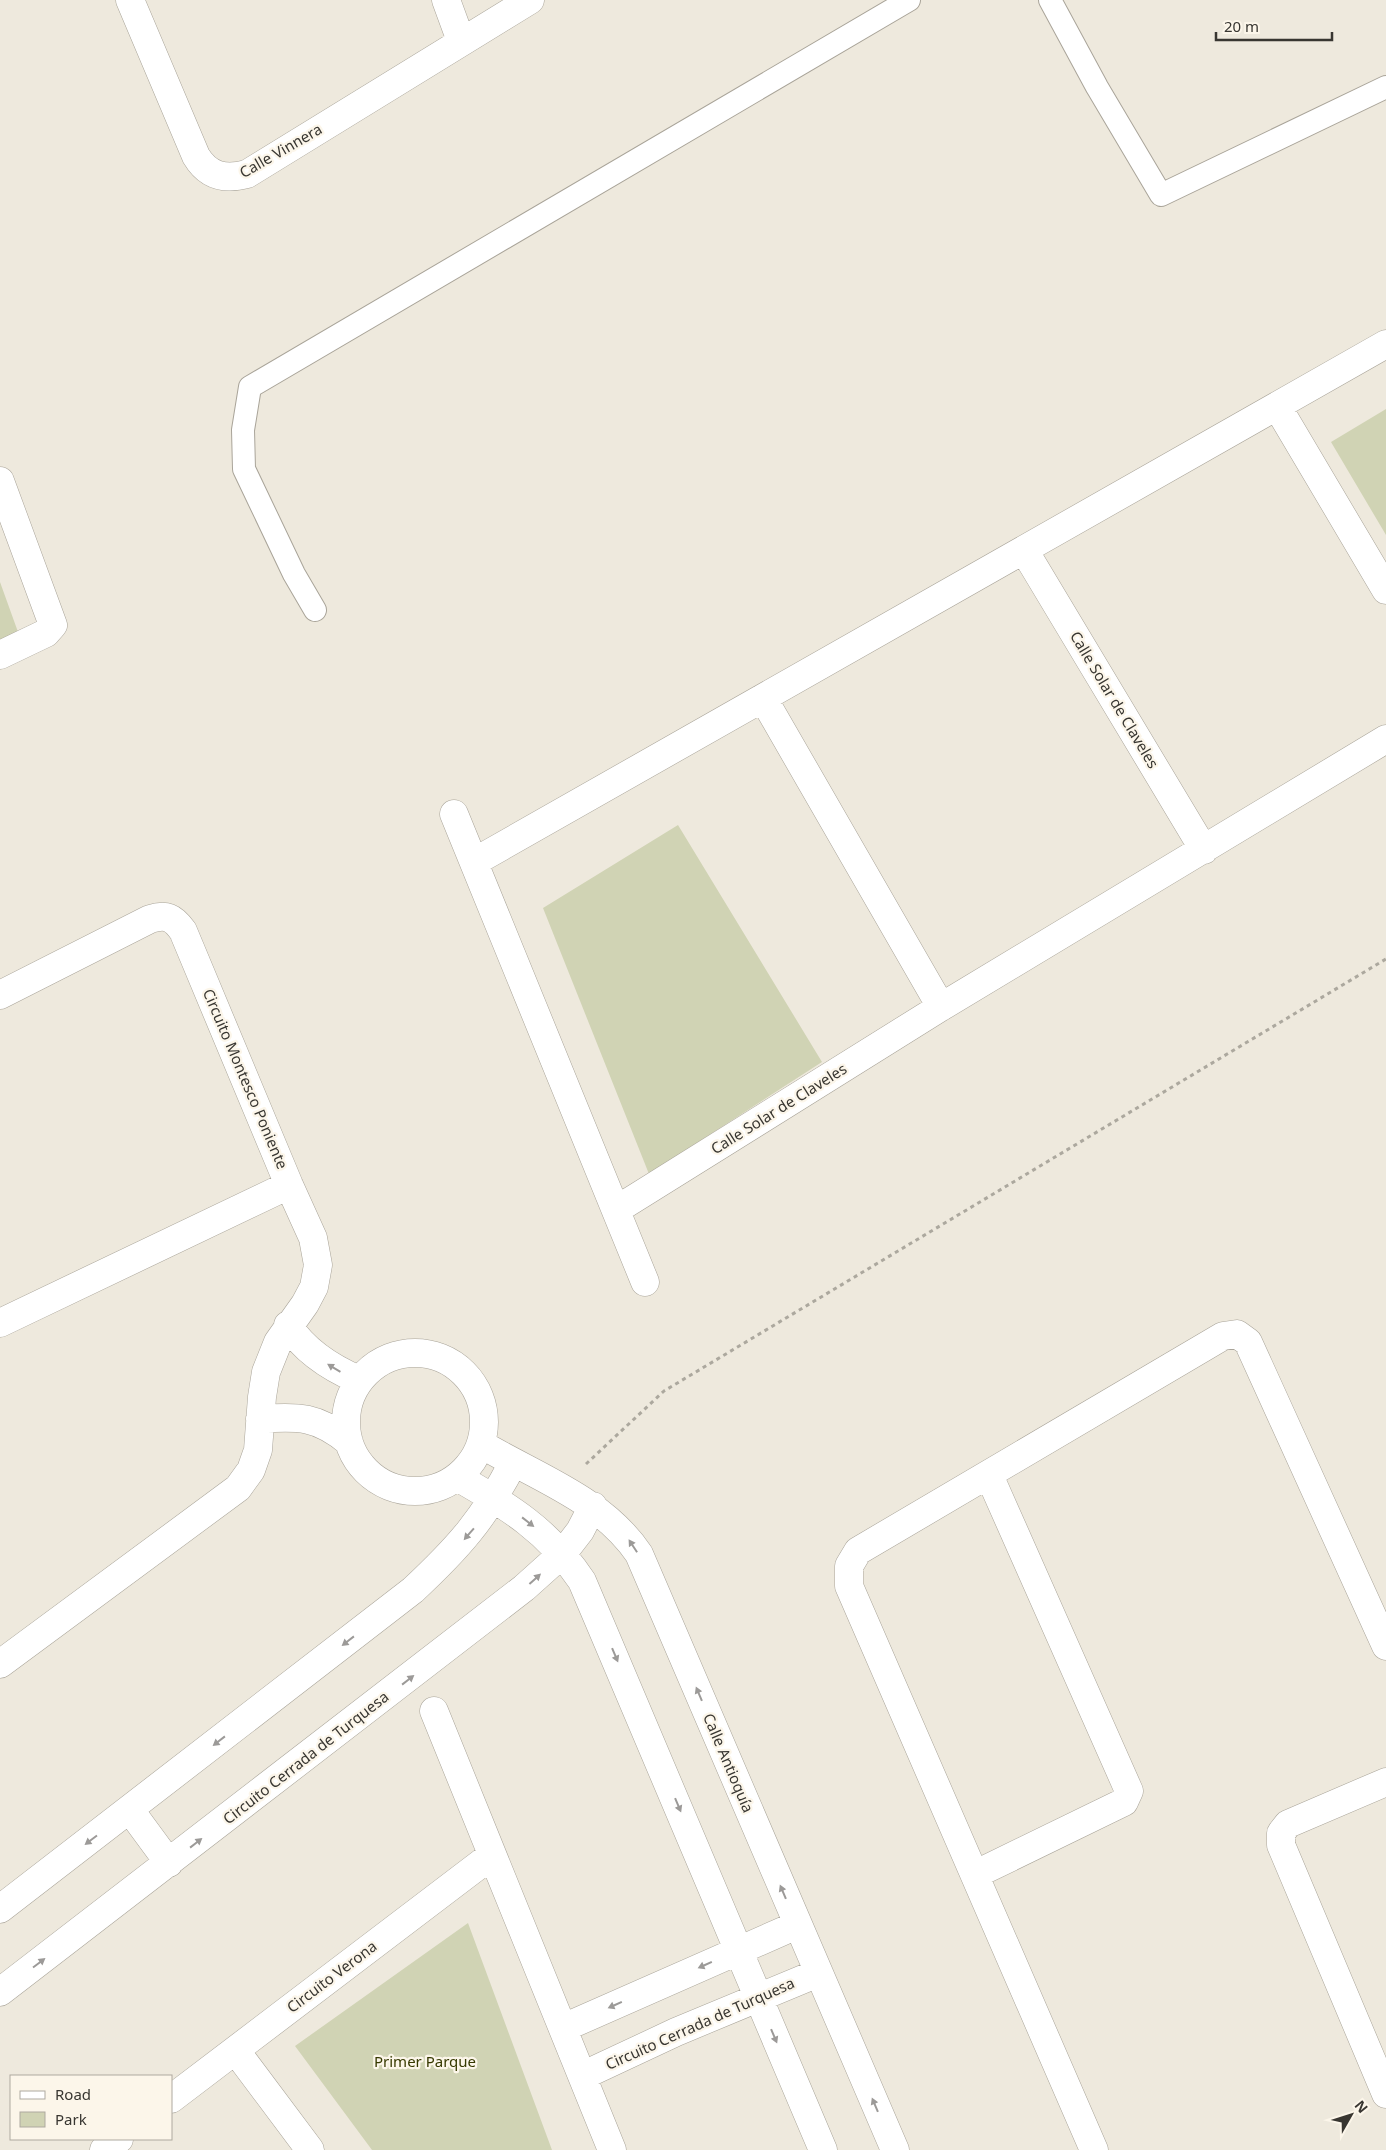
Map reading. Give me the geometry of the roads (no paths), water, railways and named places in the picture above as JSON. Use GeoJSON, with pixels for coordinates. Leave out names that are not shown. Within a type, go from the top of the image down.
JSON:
{"type":"FeatureCollection","features":[{"type":"Feature","properties":{"kind":"street","name":"Calle Vinnera"},"geometry":{"type":"LineString","coordinates":[[130,0],[196,156],[211,174],[234,178],[247,174],[530,0]]}},
{"type":"Feature","properties":{"kind":"street"},"geometry":{"type":"LineString","coordinates":[[446,0],[461,42]]}},
{"type":"Feature","properties":{"kind":"street"},"geometry":{"type":"LineString","coordinates":[[474,862],[1386,344]]}},
{"type":"Feature","properties":{"kind":"street"},"geometry":{"type":"LineString","coordinates":[[1277,406],[1386,590]]}},
{"type":"Feature","properties":{"kind":"street"},"geometry":{"type":"LineString","coordinates":[[0,481],[53,625],[46,634],[0,655]]}},
{"type":"Feature","properties":{"kind":"street","name":"Calle Solar de Claveles"},"geometry":{"type":"LineString","coordinates":[[1024,550],[1204,850]]}},
{"type":"Feature","properties":{"kind":"street"},"geometry":{"type":"LineString","coordinates":[[763,698],[941,1007]]}},
{"type":"Feature","properties":{"kind":"street","name":"Calle Solar de Claveles"},"geometry":{"type":"LineString","coordinates":[[616,1210],[941,1007],[1386,739]]}},
{"type":"Feature","properties":{"kind":"street"},"geometry":{"type":"LineString","coordinates":[[454,814],[645,1282]]}},
{"type":"Feature","properties":{"kind":"street","name":"Circuito Montesco Poniente"},"geometry":{"type":"LineString","coordinates":[[0,995],[150,919],[160,916],[171,918],[183,931],[289,1186],[313,1238],[318,1265],[314,1287],[305,1304],[288,1325],[278,1342],[266,1372],[258,1450],[251,1470],[238,1488],[0,1663]]}},
{"type":"Feature","properties":{"kind":"street"},"geometry":{"type":"LineString","coordinates":[[0,1323],[289,1186]]}},
{"type":"Feature","properties":{"kind":"street"},"geometry":{"type":"LineString","coordinates":[[288,1325],[311,1352],[338,1370],[359,1380]]}},
{"type":"Feature","properties":{"kind":"street"},"geometry":{"type":"LineString","coordinates":[[1094,2150],[976,1874],[849,1586],[849,1566],[858,1551],[1222,1336],[1237,1334],[1248,1342],[1386,1646]]}},
{"type":"Feature","properties":{"kind":"street"},"geometry":{"type":"LineString","coordinates":[[260,1419],[294,1417],[314,1420],[333,1428],[348,1442],[357,1459],[369,1474],[385,1485],[404,1490],[422,1491],[441,1486],[457,1477],[472,1463],[481,1444],[485,1420],[480,1396],[467,1375],[447,1360],[424,1353],[399,1354],[377,1363],[359,1380],[351,1395],[347,1410],[348,1442]]}},
{"type":"Feature","properties":{"kind":"street","name":"Calle Antioquía"},"geometry":{"type":"LineString","coordinates":[[481,1444],[593,1506],[628,1538],[638,1554],[895,2150]]}},
{"type":"Feature","properties":{"kind":"street"},"geometry":{"type":"LineString","coordinates":[[0,1909],[413,1590],[451,1555],[479,1522],[495,1498],[513,1463]]}},
{"type":"Feature","properties":{"kind":"street"},"geometry":{"type":"LineString","coordinates":[[976,1874],[1124,1802],[1129,1791],[989,1475]]}},
{"type":"Feature","properties":{"kind":"street"},"geometry":{"type":"LineString","coordinates":[[457,1477],[495,1498],[526,1519],[563,1553],[582,1581],[594,1604],[823,2150]]}},
{"type":"Feature","properties":{"kind":"street","name":"Circuito Cerrada de Turquesa"},"geometry":{"type":"LineString","coordinates":[[0,1992],[460,1640],[524,1588],[563,1553],[580,1531],[593,1506]]}},
{"type":"Feature","properties":{"kind":"street"},"geometry":{"type":"LineString","coordinates":[[434,1711],[612,2150]]}},
{"type":"Feature","properties":{"kind":"street"},"geometry":{"type":"LineString","coordinates":[[1386,1782],[1288,1824],[1282,1834],[1281,1845],[1386,2094]]}},
{"type":"Feature","properties":{"kind":"street"},"geometry":{"type":"LineString","coordinates":[[130,1810],[169,1863]]}},
{"type":"Feature","properties":{"kind":"street","name":"Circuito Verona"},"geometry":{"type":"LineString","coordinates":[[172,2098],[492,1855]]}},
{"type":"Feature","properties":{"kind":"street"},"geometry":{"type":"LineString","coordinates":[[563,2028],[797,1925]]}},
{"type":"Feature","properties":{"kind":"street","name":"Circuito Cerrada de Turquesa"},"geometry":{"type":"LineString","coordinates":[[582,2076],[676,2032],[818,1973]]}},
{"type":"Feature","properties":{"kind":"street"},"geometry":{"type":"LineString","coordinates":[[236,2051],[310,2150]]}},
{"type":"Feature","properties":{"kind":"street"},"geometry":{"type":"LineString","coordinates":[[104,2150],[118,2140]]}},
{"type":"Feature","properties":{"kind":"lane"},"geometry":{"type":"LineString","coordinates":[[315,610],[294,574],[244,469],[243,430],[250,387],[909,0]]}},
{"type":"Feature","properties":{"kind":"lane"},"geometry":{"type":"LineString","coordinates":[[1050,0],[1097,87],[1161,195],[1386,87]]}},
{"type":"Feature","properties":{"kind":"park label","name":"Primer Parque"},"geometry":{"type":"Point","coordinates":[425,2062]}}]}
